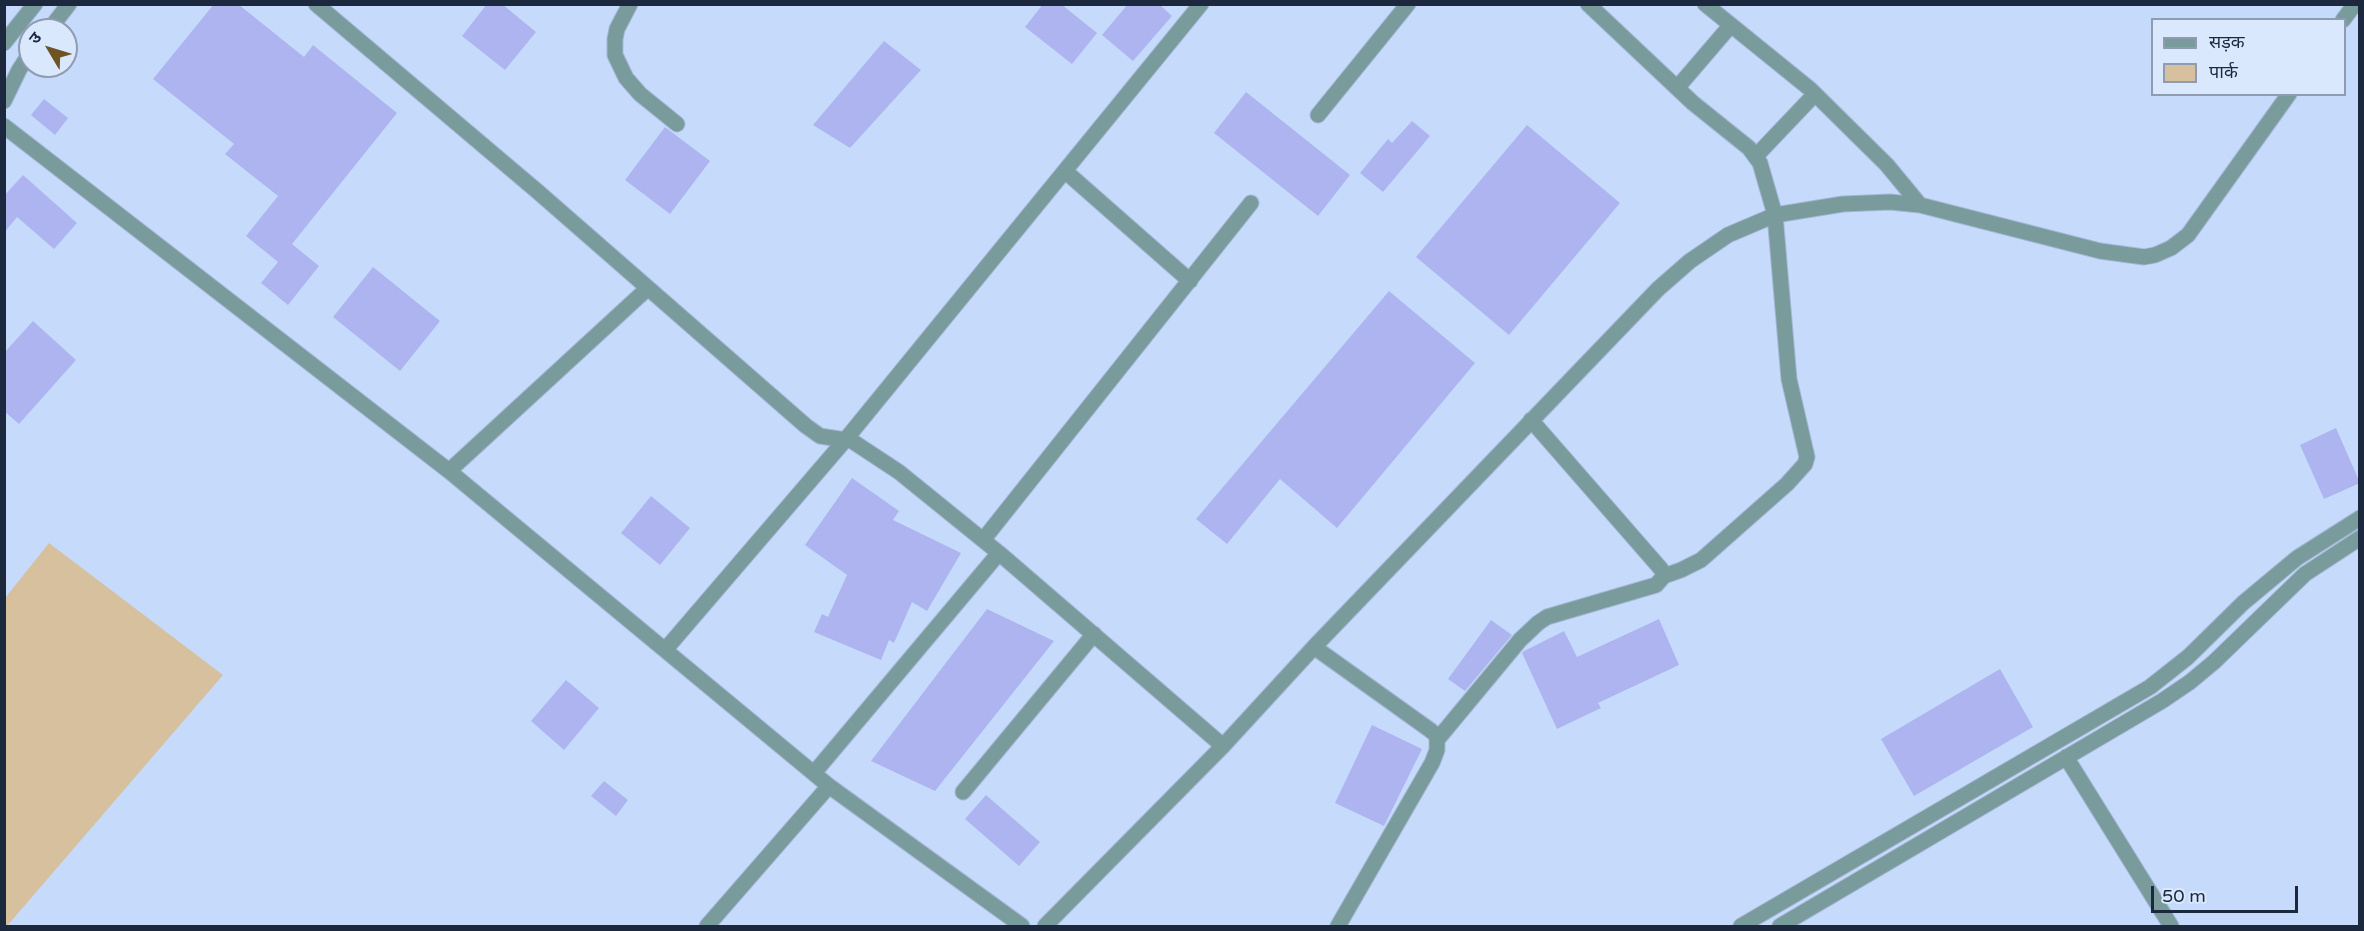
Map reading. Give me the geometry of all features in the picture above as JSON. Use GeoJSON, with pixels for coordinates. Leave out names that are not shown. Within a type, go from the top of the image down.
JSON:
{"type":"FeatureCollection","features":[{"type":"Feature","properties":{"kind":"street"},"geometry":{"type":"LineString","coordinates":[[4,43],[35,4]]}},
{"type":"Feature","properties":{"kind":"street"},"geometry":{"type":"LineString","coordinates":[[58,18],[69,4]]}},
{"type":"Feature","properties":{"kind":"street"},"geometry":{"type":"LineString","coordinates":[[316,4],[537,191],[816,434],[846,439],[862,446],[899,472],[999,553],[1223,746]]}},
{"type":"Feature","properties":{"kind":"street"},"geometry":{"type":"LineString","coordinates":[[630,4],[617,29],[615,55],[626,78],[633,86],[677,124]]}},
{"type":"Feature","properties":{"kind":"street"},"geometry":{"type":"LineString","coordinates":[[664,650],[846,439],[1201,4]]}},
{"type":"Feature","properties":{"kind":"street"},"geometry":{"type":"LineString","coordinates":[[1318,115],[1408,4]]}},
{"type":"Feature","properties":{"kind":"street"},"geometry":{"type":"LineString","coordinates":[[1437,740],[1520,640],[1538,623],[1547,617],[1656,585],[1664,576],[1701,560],[1788,484],[1805,464],[1807,458],[1789,379],[1775,215],[1767,183],[1756,156],[1677,88],[1588,4]]}},
{"type":"Feature","properties":{"kind":"street"},"geometry":{"type":"LineString","coordinates":[[1705,4],[1815,94],[1887,165],[1920,205]]}},
{"type":"Feature","properties":{"kind":"street"},"geometry":{"type":"LineString","coordinates":[[2344,18],[2355,4]]}},
{"type":"Feature","properties":{"kind":"street"},"geometry":{"type":"LineString","coordinates":[[1677,88],[1731,25]]}},
{"type":"Feature","properties":{"kind":"street"},"geometry":{"type":"LineString","coordinates":[[4,101],[18,72]]}},
{"type":"Feature","properties":{"kind":"street"},"geometry":{"type":"LineString","coordinates":[[1756,156],[1815,94]]}},
{"type":"Feature","properties":{"kind":"street"},"geometry":{"type":"LineString","coordinates":[[1045,927],[1223,746],[1314,647],[1658,289],[1690,261],[1728,235],[1775,215],[1844,204],[1890,202],[1920,205],[2090,249],[2144,257],[2155,255],[2171,248],[2188,235],[2288,96]]}},
{"type":"Feature","properties":{"kind":"street"},"geometry":{"type":"LineString","coordinates":[[4,126],[449,471],[829,786],[1022,927]]}},
{"type":"Feature","properties":{"kind":"street"},"geometry":{"type":"LineString","coordinates":[[1065,171],[1190,281]]}},
{"type":"Feature","properties":{"kind":"street"},"geometry":{"type":"LineString","coordinates":[[983,540],[1251,203]]}},
{"type":"Feature","properties":{"kind":"street"},"geometry":{"type":"LineString","coordinates":[[449,471],[648,288]]}},
{"type":"Feature","properties":{"kind":"street"},"geometry":{"type":"LineString","coordinates":[[1532,420],[1661,569],[1664,576]]}},
{"type":"Feature","properties":{"kind":"street"},"geometry":{"type":"LineString","coordinates":[[1741,927],[2150,687],[2188,657],[2243,603],[2297,558],[2360,518]]}},
{"type":"Feature","properties":{"kind":"street"},"geometry":{"type":"LineString","coordinates":[[1780,927],[2162,701],[2190,682],[2305,574],[2360,538]]}},
{"type":"Feature","properties":{"kind":"street"},"geometry":{"type":"LineString","coordinates":[[813,773],[999,553]]}},
{"type":"Feature","properties":{"kind":"street"},"geometry":{"type":"LineString","coordinates":[[963,792],[1094,634]]}},
{"type":"Feature","properties":{"kind":"street"},"geometry":{"type":"LineString","coordinates":[[1314,647],[1430,730],[1436,735],[1437,740],[1437,750],[1432,763],[1338,927]]}},
{"type":"Feature","properties":{"kind":"street"},"geometry":{"type":"LineString","coordinates":[[2066,757],[2171,927]]}},
{"type":"Feature","properties":{"kind":"street"},"geometry":{"type":"LineString","coordinates":[[707,927],[829,786]]}},
{"type":"Feature","properties":{"kind":"green space"},"geometry":{"type":"Polygon","coordinates":[[[49,543],[223,675],[5,926],[5,598],[49,543]]]}},
{"type":"Feature","properties":{"kind":"building"},"geometry":{"type":"Polygon","coordinates":[[[214,4],[238,4],[304,57],[313,45],[397,113],[292,244],[319,266],[288,305],[261,283],[278,262],[246,236],[278,196],[225,154],[234,144],[153,79],[214,4]]]}},
{"type":"Feature","properties":{"kind":"building"},"geometry":{"type":"Polygon","coordinates":[[[487,4],[502,4],[536,32],[505,70],[462,36],[487,4]]]}},
{"type":"Feature","properties":{"kind":"building"},"geometry":{"type":"Polygon","coordinates":[[[1043,4],[1061,4],[1097,33],[1072,64],[1025,27],[1043,4]]]}},
{"type":"Feature","properties":{"kind":"building"},"geometry":{"type":"Polygon","coordinates":[[[1128,4],[1159,4],[1172,16],[1133,61],[1102,35],[1128,4]]]}},
{"type":"Feature","properties":{"kind":"building"},"geometry":{"type":"Polygon","coordinates":[[[884,41],[921,70],[850,148],[813,125],[884,41]]]}},
{"type":"Feature","properties":{"kind":"building"},"geometry":{"type":"Polygon","coordinates":[[[1246,92],[1350,175],[1318,216],[1214,133],[1246,92]]]}},
{"type":"Feature","properties":{"kind":"building"},"geometry":{"type":"Polygon","coordinates":[[[44,99],[68,118],[55,135],[31,115],[44,99]]]}},
{"type":"Feature","properties":{"kind":"building"},"geometry":{"type":"Polygon","coordinates":[[[1412,121],[1430,136],[1383,192],[1360,173],[1388,139],[1392,143],[1412,121]]]}},
{"type":"Feature","properties":{"kind":"building"},"geometry":{"type":"Polygon","coordinates":[[[1527,125],[1620,203],[1509,335],[1416,257],[1527,125]]]}},
{"type":"Feature","properties":{"kind":"building"},"geometry":{"type":"Polygon","coordinates":[[[665,127],[710,161],[670,214],[625,180],[665,127]]]}},
{"type":"Feature","properties":{"kind":"building"},"geometry":{"type":"Polygon","coordinates":[[[23,175],[77,223],[54,249],[17,217],[4,233],[4,196],[23,175]]]}},
{"type":"Feature","properties":{"kind":"building"},"geometry":{"type":"Polygon","coordinates":[[[373,267],[440,321],[400,371],[333,317],[373,267]]]}},
{"type":"Feature","properties":{"kind":"building"},"geometry":{"type":"Polygon","coordinates":[[[1389,291],[1475,363],[1337,528],[1280,479],[1227,544],[1196,519],[1389,291]]]}},
{"type":"Feature","properties":{"kind":"building"},"geometry":{"type":"Polygon","coordinates":[[[33,321],[76,360],[19,424],[4,411],[4,353],[33,321]]]}},
{"type":"Feature","properties":{"kind":"building"},"geometry":{"type":"Polygon","coordinates":[[[2336,428],[2360,483],[2324,499],[2300,445],[2336,428]]]}},
{"type":"Feature","properties":{"kind":"building"},"geometry":{"type":"Polygon","coordinates":[[[852,478],[899,511],[893,520],[961,553],[927,611],[912,602],[894,643],[889,640],[881,660],[814,632],[822,614],[828,617],[847,575],[805,545],[852,478]]]}},
{"type":"Feature","properties":{"kind":"building"},"geometry":{"type":"Polygon","coordinates":[[[651,496],[690,528],[660,565],[621,533],[651,496]]]}},
{"type":"Feature","properties":{"kind":"building"},"geometry":{"type":"Polygon","coordinates":[[[987,609],[1054,641],[935,791],[871,761],[987,609]]]}},
{"type":"Feature","properties":{"kind":"building"},"geometry":{"type":"Polygon","coordinates":[[[1659,619],[1679,665],[1598,703],[1601,708],[1557,729],[1522,653],[1564,631],[1577,657],[1659,619]]]}},
{"type":"Feature","properties":{"kind":"building"},"geometry":{"type":"Polygon","coordinates":[[[1491,620],[1512,635],[1465,691],[1448,679],[1491,620]]]}},
{"type":"Feature","properties":{"kind":"building"},"geometry":{"type":"Polygon","coordinates":[[[2000,669],[2033,727],[1914,796],[1881,739],[2000,669]]]}},
{"type":"Feature","properties":{"kind":"building"},"geometry":{"type":"Polygon","coordinates":[[[566,680],[599,708],[564,750],[531,721],[566,680]]]}},
{"type":"Feature","properties":{"kind":"building"},"geometry":{"type":"Polygon","coordinates":[[[1372,725],[1422,749],[1384,826],[1335,803],[1372,725]]]}},
{"type":"Feature","properties":{"kind":"building"},"geometry":{"type":"Polygon","coordinates":[[[604,781],[628,800],[616,816],[591,796],[604,781]]]}},
{"type":"Feature","properties":{"kind":"building"},"geometry":{"type":"Polygon","coordinates":[[[986,795],[1040,842],[1019,866],[965,819],[986,795]]]}}]}
